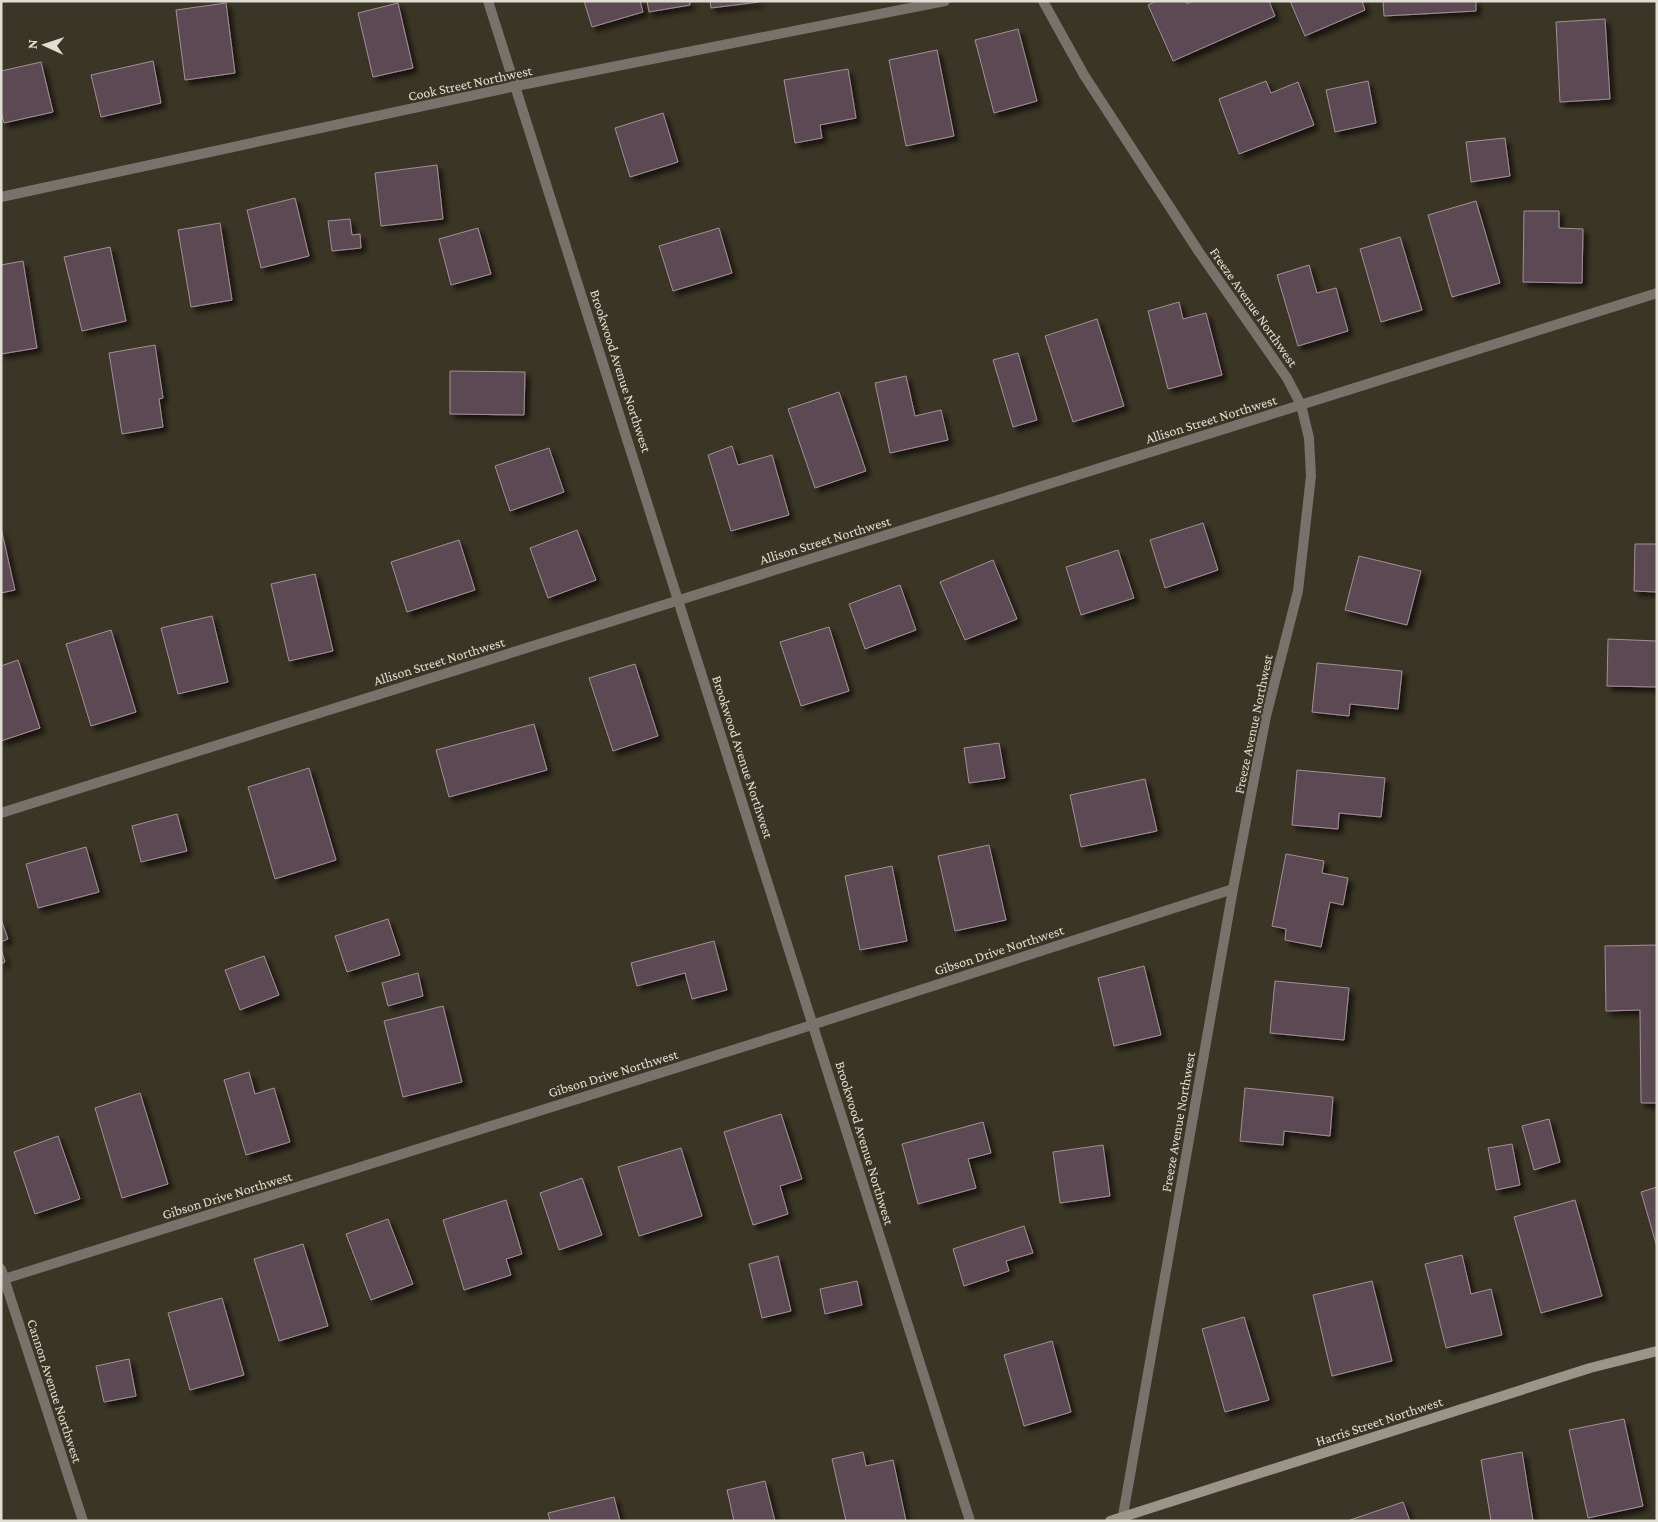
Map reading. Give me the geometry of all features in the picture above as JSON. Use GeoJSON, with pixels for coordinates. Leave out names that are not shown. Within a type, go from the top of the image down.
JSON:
{"type":"FeatureCollection","features":[{"type":"Feature","properties":{"kind":"street","name":"Brookwood Avenue Northwest"},"geometry":{"type":"LineString","coordinates":[[488,1],[970,1521]]}},
{"type":"Feature","properties":{"kind":"street","name":"Cook Street Northwest"},"geometry":{"type":"LineString","coordinates":[[1,197],[516,86],[945,1]]}},
{"type":"Feature","properties":{"kind":"street","name":"Freeze Avenue Northwest"},"geometry":{"type":"LineString","coordinates":[[1043,1],[1084,75],[1199,252],[1287,378],[1301,405],[1309,438],[1311,476],[1298,591],[1266,716],[1232,889],[1122,1519]]}},
{"type":"Feature","properties":{"kind":"street","name":"Allison Street Northwest"},"geometry":{"type":"LineString","coordinates":[[1,813],[1657,293]]}},
{"type":"Feature","properties":{"kind":"street","name":"Gibson Drive Northwest"},"geometry":{"type":"LineString","coordinates":[[2,1276],[813,1024],[1232,889]]}},
{"type":"Feature","properties":{"kind":"street","name":"Cannon Avenue Northwest"},"geometry":{"type":"LineString","coordinates":[[2,1276],[82,1521]]}},
{"type":"Feature","properties":{"kind":"street","name":"Harris Street Northwest"},"geometry":{"type":"LineString","coordinates":[[1110,1521],[1122,1519],[1590,1368],[1657,1351]]}},
{"type":"Feature","properties":{"kind":"building"},"geometry":{"type":"Polygon","coordinates":[[[584,1],[640,1],[643,12],[592,27],[584,1]]]}},
{"type":"Feature","properties":{"kind":"building"},"geometry":{"type":"Polygon","coordinates":[[[647,1],[690,1],[690,5],[649,12],[647,1]]]}},
{"type":"Feature","properties":{"kind":"building"},"geometry":{"type":"Polygon","coordinates":[[[710,1],[759,1],[759,2],[711,8],[710,1]]]}},
{"type":"Feature","properties":{"kind":"building"},"geometry":{"type":"Polygon","coordinates":[[[1156,1],[1186,1],[1187,4],[1193,1],[1269,1],[1275,16],[1173,61],[1148,5],[1156,1]]]}},
{"type":"Feature","properties":{"kind":"building"},"geometry":{"type":"Polygon","coordinates":[[[1290,1],[1362,1],[1365,10],[1305,36],[1290,1]]]}},
{"type":"Feature","properties":{"kind":"building"},"geometry":{"type":"Polygon","coordinates":[[[1383,1],[1476,1],[1476,11],[1384,16],[1383,1]]]}},
{"type":"Feature","properties":{"kind":"building"},"geometry":{"type":"Polygon","coordinates":[[[226,3],[235,73],[185,80],[176,10],[226,3]]]}},
{"type":"Feature","properties":{"kind":"building"},"geometry":{"type":"Polygon","coordinates":[[[398,3],[413,68],[373,77],[358,13],[398,3]]]}},
{"type":"Feature","properties":{"kind":"building"},"geometry":{"type":"Polygon","coordinates":[[[1605,19],[1610,99],[1560,102],[1556,22],[1605,19]]]}},
{"type":"Feature","properties":{"kind":"building"},"geometry":{"type":"Polygon","coordinates":[[[1018,29],[1037,101],[994,113],[975,40],[1018,29]]]}},
{"type":"Feature","properties":{"kind":"building"},"geometry":{"type":"Polygon","coordinates":[[[937,50],[954,136],[906,146],[889,60],[937,50]]]}},
{"type":"Feature","properties":{"kind":"building"},"geometry":{"type":"Polygon","coordinates":[[[153,61],[161,103],[101,117],[91,75],[153,61]]]}},
{"type":"Feature","properties":{"kind":"building"},"geometry":{"type":"Polygon","coordinates":[[[41,62],[53,112],[4,123],[1,111],[1,71],[41,62]]]}},
{"type":"Feature","properties":{"kind":"building"},"geometry":{"type":"Polygon","coordinates":[[[848,69],[856,118],[820,125],[822,138],[795,143],[784,80],[848,69]]]}},
{"type":"Feature","properties":{"kind":"building"},"geometry":{"type":"Polygon","coordinates":[[[1266,81],[1271,93],[1298,82],[1314,125],[1239,154],[1219,99],[1266,81]]]}},
{"type":"Feature","properties":{"kind":"building"},"geometry":{"type":"Polygon","coordinates":[[[1368,81],[1376,123],[1335,132],[1326,90],[1368,81]]]}},
{"type":"Feature","properties":{"kind":"building"},"geometry":{"type":"Polygon","coordinates":[[[663,113],[678,162],[630,177],[615,128],[663,113]]]}},
{"type":"Feature","properties":{"kind":"building"},"geometry":{"type":"Polygon","coordinates":[[[1505,138],[1510,176],[1471,182],[1466,142],[1505,138]]]}},
{"type":"Feature","properties":{"kind":"building"},"geometry":{"type":"Polygon","coordinates":[[[437,165],[443,219],[381,226],[375,173],[437,165]]]}},
{"type":"Feature","properties":{"kind":"building"},"geometry":{"type":"Polygon","coordinates":[[[295,198],[309,256],[261,268],[247,210],[295,198]]]}},
{"type":"Feature","properties":{"kind":"building"},"geometry":{"type":"Polygon","coordinates":[[[1476,201],[1500,283],[1452,297],[1428,215],[1476,201]]]}},
{"type":"Feature","properties":{"kind":"building"},"geometry":{"type":"Polygon","coordinates":[[[1524,211],[1559,211],[1559,228],[1583,229],[1582,283],[1523,282],[1524,211]]]}},
{"type":"Feature","properties":{"kind":"building"},"geometry":{"type":"Polygon","coordinates":[[[350,219],[352,235],[360,234],[361,248],[332,251],[328,221],[350,219]]]}},
{"type":"Feature","properties":{"kind":"building"},"geometry":{"type":"Polygon","coordinates":[[[220,223],[232,300],[191,307],[178,230],[220,223]]]}},
{"type":"Feature","properties":{"kind":"building"},"geometry":{"type":"Polygon","coordinates":[[[478,228],[491,274],[451,285],[439,239],[478,228]]]}},
{"type":"Feature","properties":{"kind":"building"},"geometry":{"type":"Polygon","coordinates":[[[719,228],[732,273],[673,291],[659,246],[719,228]]]}},
{"type":"Feature","properties":{"kind":"building"},"geometry":{"type":"Polygon","coordinates":[[[1400,237],[1422,310],[1381,322],[1360,249],[1400,237]]]}},
{"type":"Feature","properties":{"kind":"building"},"geometry":{"type":"Polygon","coordinates":[[[110,247],[126,321],[82,331],[64,257],[110,247]]]}},
{"type":"Feature","properties":{"kind":"building"},"geometry":{"type":"Polygon","coordinates":[[[23,261],[37,348],[1,354],[1,265],[23,261]]]}},
{"type":"Feature","properties":{"kind":"building"},"geometry":{"type":"Polygon","coordinates":[[[1309,265],[1317,293],[1336,288],[1348,331],[1298,346],[1277,275],[1309,265]]]}},
{"type":"Feature","properties":{"kind":"building"},"geometry":{"type":"Polygon","coordinates":[[[1179,302],[1183,319],[1206,313],[1222,375],[1168,389],[1148,311],[1179,302]]]}},
{"type":"Feature","properties":{"kind":"building"},"geometry":{"type":"Polygon","coordinates":[[[1097,319],[1124,406],[1073,422],[1045,336],[1097,319]]]}},
{"type":"Feature","properties":{"kind":"building"},"geometry":{"type":"Polygon","coordinates":[[[155,345],[163,398],[159,399],[163,427],[122,434],[109,353],[155,345]]]}},
{"type":"Feature","properties":{"kind":"building"},"geometry":{"type":"Polygon","coordinates":[[[1018,353],[1037,420],[1013,427],[993,360],[1018,353]]]}},
{"type":"Feature","properties":{"kind":"building"},"geometry":{"type":"Polygon","coordinates":[[[450,371],[525,372],[524,415],[450,414],[450,371]]]}},
{"type":"Feature","properties":{"kind":"building"},"geometry":{"type":"Polygon","coordinates":[[[906,376],[915,416],[941,410],[948,440],[890,453],[875,383],[906,376]]]}},
{"type":"Feature","properties":{"kind":"building"},"geometry":{"type":"Polygon","coordinates":[[[839,392],[866,471],[815,488],[788,409],[839,392]]]}},
{"type":"Feature","properties":{"kind":"building"},"geometry":{"type":"Polygon","coordinates":[[[732,446],[738,465],[772,455],[789,515],[731,531],[708,455],[732,446]]]}},
{"type":"Feature","properties":{"kind":"building"},"geometry":{"type":"Polygon","coordinates":[[[549,448],[564,492],[510,511],[495,466],[549,448]]]}},
{"type":"Feature","properties":{"kind":"building"},"geometry":{"type":"Polygon","coordinates":[[[1203,523],[1218,570],[1165,588],[1150,540],[1203,523]]]}},
{"type":"Feature","properties":{"kind":"building"},"geometry":{"type":"Polygon","coordinates":[[[1,528],[15,590],[1,593],[1,528]]]}},
{"type":"Feature","properties":{"kind":"building"},"geometry":{"type":"Polygon","coordinates":[[[577,530],[596,580],[548,598],[530,548],[577,530]]]}},
{"type":"Feature","properties":{"kind":"building"},"geometry":{"type":"Polygon","coordinates":[[[459,540],[475,590],[407,612],[391,562],[459,540]]]}},
{"type":"Feature","properties":{"kind":"building"},"geometry":{"type":"Polygon","coordinates":[[[1635,544],[1657,544],[1657,592],[1634,591],[1635,544]]]}},
{"type":"Feature","properties":{"kind":"building"},"geometry":{"type":"Polygon","coordinates":[[[1118,550],[1134,598],[1081,615],[1066,567],[1118,550]]]}},
{"type":"Feature","properties":{"kind":"building"},"geometry":{"type":"Polygon","coordinates":[[[1359,556],[1421,571],[1407,625],[1345,610],[1359,556]]]}},
{"type":"Feature","properties":{"kind":"building"},"geometry":{"type":"Polygon","coordinates":[[[993,560],[1017,619],[965,640],[940,582],[993,560]]]}},
{"type":"Feature","properties":{"kind":"building"},"geometry":{"type":"Polygon","coordinates":[[[315,574],[333,651],[289,661],[271,584],[315,574]]]}},
{"type":"Feature","properties":{"kind":"building"},"geometry":{"type":"Polygon","coordinates":[[[900,585],[916,630],[865,649],[849,604],[900,585]]]}},
{"type":"Feature","properties":{"kind":"building"},"geometry":{"type":"Polygon","coordinates":[[[212,616],[228,682],[178,694],[161,628],[212,616]]]}},
{"type":"Feature","properties":{"kind":"building"},"geometry":{"type":"Polygon","coordinates":[[[829,627],[849,691],[801,706],[780,642],[829,627]]]}},
{"type":"Feature","properties":{"kind":"building"},"geometry":{"type":"Polygon","coordinates":[[[111,630],[136,712],[91,726],[66,644],[111,630]]]}},
{"type":"Feature","properties":{"kind":"building"},"geometry":{"type":"Polygon","coordinates":[[[1608,639],[1657,641],[1657,687],[1607,686],[1608,639]]]}},
{"type":"Feature","properties":{"kind":"building"},"geometry":{"type":"Polygon","coordinates":[[[18,660],[40,728],[1,741],[1,666],[18,660]]]}},
{"type":"Feature","properties":{"kind":"building"},"geometry":{"type":"Polygon","coordinates":[[[1317,663],[1402,671],[1398,709],[1350,704],[1349,716],[1312,712],[1317,663]]]}},
{"type":"Feature","properties":{"kind":"building"},"geometry":{"type":"Polygon","coordinates":[[[635,664],[658,736],[613,751],[589,678],[635,664]]]}},
{"type":"Feature","properties":{"kind":"building"},"geometry":{"type":"Polygon","coordinates":[[[534,724],[547,770],[449,797],[436,750],[534,724]]]}},
{"type":"Feature","properties":{"kind":"building"},"geometry":{"type":"Polygon","coordinates":[[[999,743],[1005,778],[969,783],[964,748],[999,743]]]}},
{"type":"Feature","properties":{"kind":"building"},"geometry":{"type":"Polygon","coordinates":[[[309,768],[336,860],[275,879],[248,787],[309,768]]]}},
{"type":"Feature","properties":{"kind":"building"},"geometry":{"type":"Polygon","coordinates":[[[1297,770],[1385,778],[1381,817],[1339,813],[1338,829],[1292,825],[1297,770]]]}},
{"type":"Feature","properties":{"kind":"building"},"geometry":{"type":"Polygon","coordinates":[[[1145,779],[1157,831],[1081,847],[1070,795],[1145,779]]]}},
{"type":"Feature","properties":{"kind":"building"},"geometry":{"type":"Polygon","coordinates":[[[177,814],[187,851],[141,862],[132,826],[177,814]]]}},
{"type":"Feature","properties":{"kind":"building"},"geometry":{"type":"Polygon","coordinates":[[[989,845],[1006,920],[955,931],[938,856],[989,845]]]}},
{"type":"Feature","properties":{"kind":"building"},"geometry":{"type":"Polygon","coordinates":[[[86,847],[99,892],[38,908],[26,864],[86,847]]]}},
{"type":"Feature","properties":{"kind":"building"},"geometry":{"type":"Polygon","coordinates":[[[1286,854],[1324,861],[1322,873],[1348,878],[1343,905],[1330,902],[1321,947],[1285,940],[1286,929],[1272,926],[1286,854]]]}},
{"type":"Feature","properties":{"kind":"building"},"geometry":{"type":"Polygon","coordinates":[[[892,866],[907,941],[860,950],[845,876],[892,866]]]}},
{"type":"Feature","properties":{"kind":"building"},"geometry":{"type":"Polygon","coordinates":[[[1,919],[8,939],[1,942],[1,919]]]}},
{"type":"Feature","properties":{"kind":"building"},"geometry":{"type":"Polygon","coordinates":[[[388,919],[400,955],[347,972],[335,936],[388,919]]]}},
{"type":"Feature","properties":{"kind":"building"},"geometry":{"type":"Polygon","coordinates":[[[714,941],[727,990],[692,999],[685,973],[637,986],[631,963],[714,941]]]}},
{"type":"Feature","properties":{"kind":"building"},"geometry":{"type":"Polygon","coordinates":[[[1657,945],[1657,1103],[1641,1103],[1640,1010],[1606,1011],[1605,946],[1657,945]]]}},
{"type":"Feature","properties":{"kind":"building"},"geometry":{"type":"Polygon","coordinates":[[[1,949],[5,962],[1,964],[1,949]]]}},
{"type":"Feature","properties":{"kind":"building"},"geometry":{"type":"Polygon","coordinates":[[[264,956],[279,995],[240,1010],[225,970],[264,956]]]}},
{"type":"Feature","properties":{"kind":"building"},"geometry":{"type":"Polygon","coordinates":[[[1144,966],[1161,1035],[1114,1046],[1098,978],[1144,966]]]}},
{"type":"Feature","properties":{"kind":"building"},"geometry":{"type":"Polygon","coordinates":[[[418,973],[423,996],[388,1006],[382,983],[418,973]]]}},
{"type":"Feature","properties":{"kind":"building"},"geometry":{"type":"Polygon","coordinates":[[[1275,981],[1349,988],[1344,1040],[1270,1033],[1275,981]]]}},
{"type":"Feature","properties":{"kind":"building"},"geometry":{"type":"Polygon","coordinates":[[[443,1006],[462,1082],[403,1097],[384,1021],[443,1006]]]}},
{"type":"Feature","properties":{"kind":"building"},"geometry":{"type":"Polygon","coordinates":[[[249,1072],[255,1094],[274,1088],[290,1142],[246,1155],[224,1080],[249,1072]]]}},
{"type":"Feature","properties":{"kind":"building"},"geometry":{"type":"Polygon","coordinates":[[[1245,1088],[1333,1097],[1330,1136],[1284,1131],[1283,1145],[1240,1141],[1245,1088]]]}},
{"type":"Feature","properties":{"kind":"building"},"geometry":{"type":"Polygon","coordinates":[[[140,1093],[168,1184],[122,1198],[95,1108],[140,1093]]]}},
{"type":"Feature","properties":{"kind":"building"},"geometry":{"type":"Polygon","coordinates":[[[781,1114],[802,1179],[780,1186],[788,1214],[753,1225],[724,1132],[781,1114]]]}},
{"type":"Feature","properties":{"kind":"building"},"geometry":{"type":"Polygon","coordinates":[[[1549,1119],[1560,1162],[1534,1170],[1522,1126],[1549,1119]]]}},
{"type":"Feature","properties":{"kind":"building"},"geometry":{"type":"Polygon","coordinates":[[[983,1122],[991,1153],[968,1159],[976,1188],[918,1204],[902,1144],[983,1122]]]}},
{"type":"Feature","properties":{"kind":"building"},"geometry":{"type":"Polygon","coordinates":[[[58,1136],[80,1199],[35,1214],[14,1152],[58,1136]]]}},
{"type":"Feature","properties":{"kind":"building"},"geometry":{"type":"Polygon","coordinates":[[[1512,1144],[1520,1185],[1496,1190],[1488,1148],[1512,1144]]]}},
{"type":"Feature","properties":{"kind":"building"},"geometry":{"type":"Polygon","coordinates":[[[1103,1145],[1110,1196],[1060,1203],[1053,1152],[1103,1145]]]}},
{"type":"Feature","properties":{"kind":"building"},"geometry":{"type":"Polygon","coordinates":[[[681,1148],[702,1216],[639,1236],[618,1167],[681,1148]]]}},
{"type":"Feature","properties":{"kind":"building"},"geometry":{"type":"Polygon","coordinates":[[[582,1178],[602,1235],[559,1250],[540,1193],[582,1178]]]}},
{"type":"Feature","properties":{"kind":"building"},"geometry":{"type":"Polygon","coordinates":[[[1657,1187],[1657,1247],[1641,1192],[1657,1187]]]}},
{"type":"Feature","properties":{"kind":"building"},"geometry":{"type":"Polygon","coordinates":[[[506,1200],[522,1254],[506,1259],[511,1275],[464,1290],[443,1220],[506,1200]]]}},
{"type":"Feature","properties":{"kind":"building"},"geometry":{"type":"Polygon","coordinates":[[[1575,1200],[1602,1296],[1541,1313],[1514,1217],[1575,1200]]]}},
{"type":"Feature","properties":{"kind":"building"},"geometry":{"type":"Polygon","coordinates":[[[388,1219],[413,1284],[371,1300],[346,1234],[388,1219]]]}},
{"type":"Feature","properties":{"kind":"building"},"geometry":{"type":"Polygon","coordinates":[[[1024,1226],[1033,1253],[1006,1261],[1009,1271],[964,1286],[953,1249],[1024,1226]]]}},
{"type":"Feature","properties":{"kind":"building"},"geometry":{"type":"Polygon","coordinates":[[[303,1244],[328,1326],[279,1341],[254,1259],[303,1244]]]}},
{"type":"Feature","properties":{"kind":"building"},"geometry":{"type":"Polygon","coordinates":[[[1462,1255],[1471,1294],[1491,1289],[1502,1335],[1446,1348],[1425,1264],[1462,1255]]]}},
{"type":"Feature","properties":{"kind":"building"},"geometry":{"type":"Polygon","coordinates":[[[778,1256],[791,1311],[762,1318],[749,1264],[778,1256]]]}},
{"type":"Feature","properties":{"kind":"building"},"geometry":{"type":"Polygon","coordinates":[[[857,1281],[862,1305],[825,1314],[820,1289],[857,1281]]]}},
{"type":"Feature","properties":{"kind":"building"},"geometry":{"type":"Polygon","coordinates":[[[1372,1281],[1392,1361],[1332,1376],[1313,1295],[1372,1281]]]}},
{"type":"Feature","properties":{"kind":"building"},"geometry":{"type":"Polygon","coordinates":[[[222,1298],[244,1375],[190,1390],[168,1313],[222,1298]]]}},
{"type":"Feature","properties":{"kind":"building"},"geometry":{"type":"Polygon","coordinates":[[[1244,1317],[1269,1400],[1225,1412],[1202,1329],[1244,1317]]]}},
{"type":"Feature","properties":{"kind":"building"},"geometry":{"type":"Polygon","coordinates":[[[1052,1341],[1071,1412],[1024,1426],[1004,1355],[1052,1341]]]}},
{"type":"Feature","properties":{"kind":"building"},"geometry":{"type":"Polygon","coordinates":[[[129,1359],[136,1396],[104,1402],[96,1366],[129,1359]]]}},
{"type":"Feature","properties":{"kind":"building"},"geometry":{"type":"Polygon","coordinates":[[[1624,1419],[1643,1506],[1588,1518],[1569,1430],[1624,1419]]]}},
{"type":"Feature","properties":{"kind":"building"},"geometry":{"type":"Polygon","coordinates":[[[863,1452],[866,1466],[893,1460],[906,1521],[846,1521],[832,1459],[863,1452]]]}},
{"type":"Feature","properties":{"kind":"building"},"geometry":{"type":"Polygon","coordinates":[[[1522,1452],[1533,1521],[1491,1521],[1481,1460],[1522,1452]]]}},
{"type":"Feature","properties":{"kind":"building"},"geometry":{"type":"Polygon","coordinates":[[[765,1481],[775,1521],[734,1521],[727,1490],[765,1481]]]}},
{"type":"Feature","properties":{"kind":"building"},"geometry":{"type":"Polygon","coordinates":[[[614,1497],[620,1521],[550,1521],[548,1513],[614,1497]]]}},
{"type":"Feature","properties":{"kind":"building"},"geometry":{"type":"Polygon","coordinates":[[[1403,1502],[1410,1521],[1350,1521],[1350,1520],[1403,1502]]]}}]}
